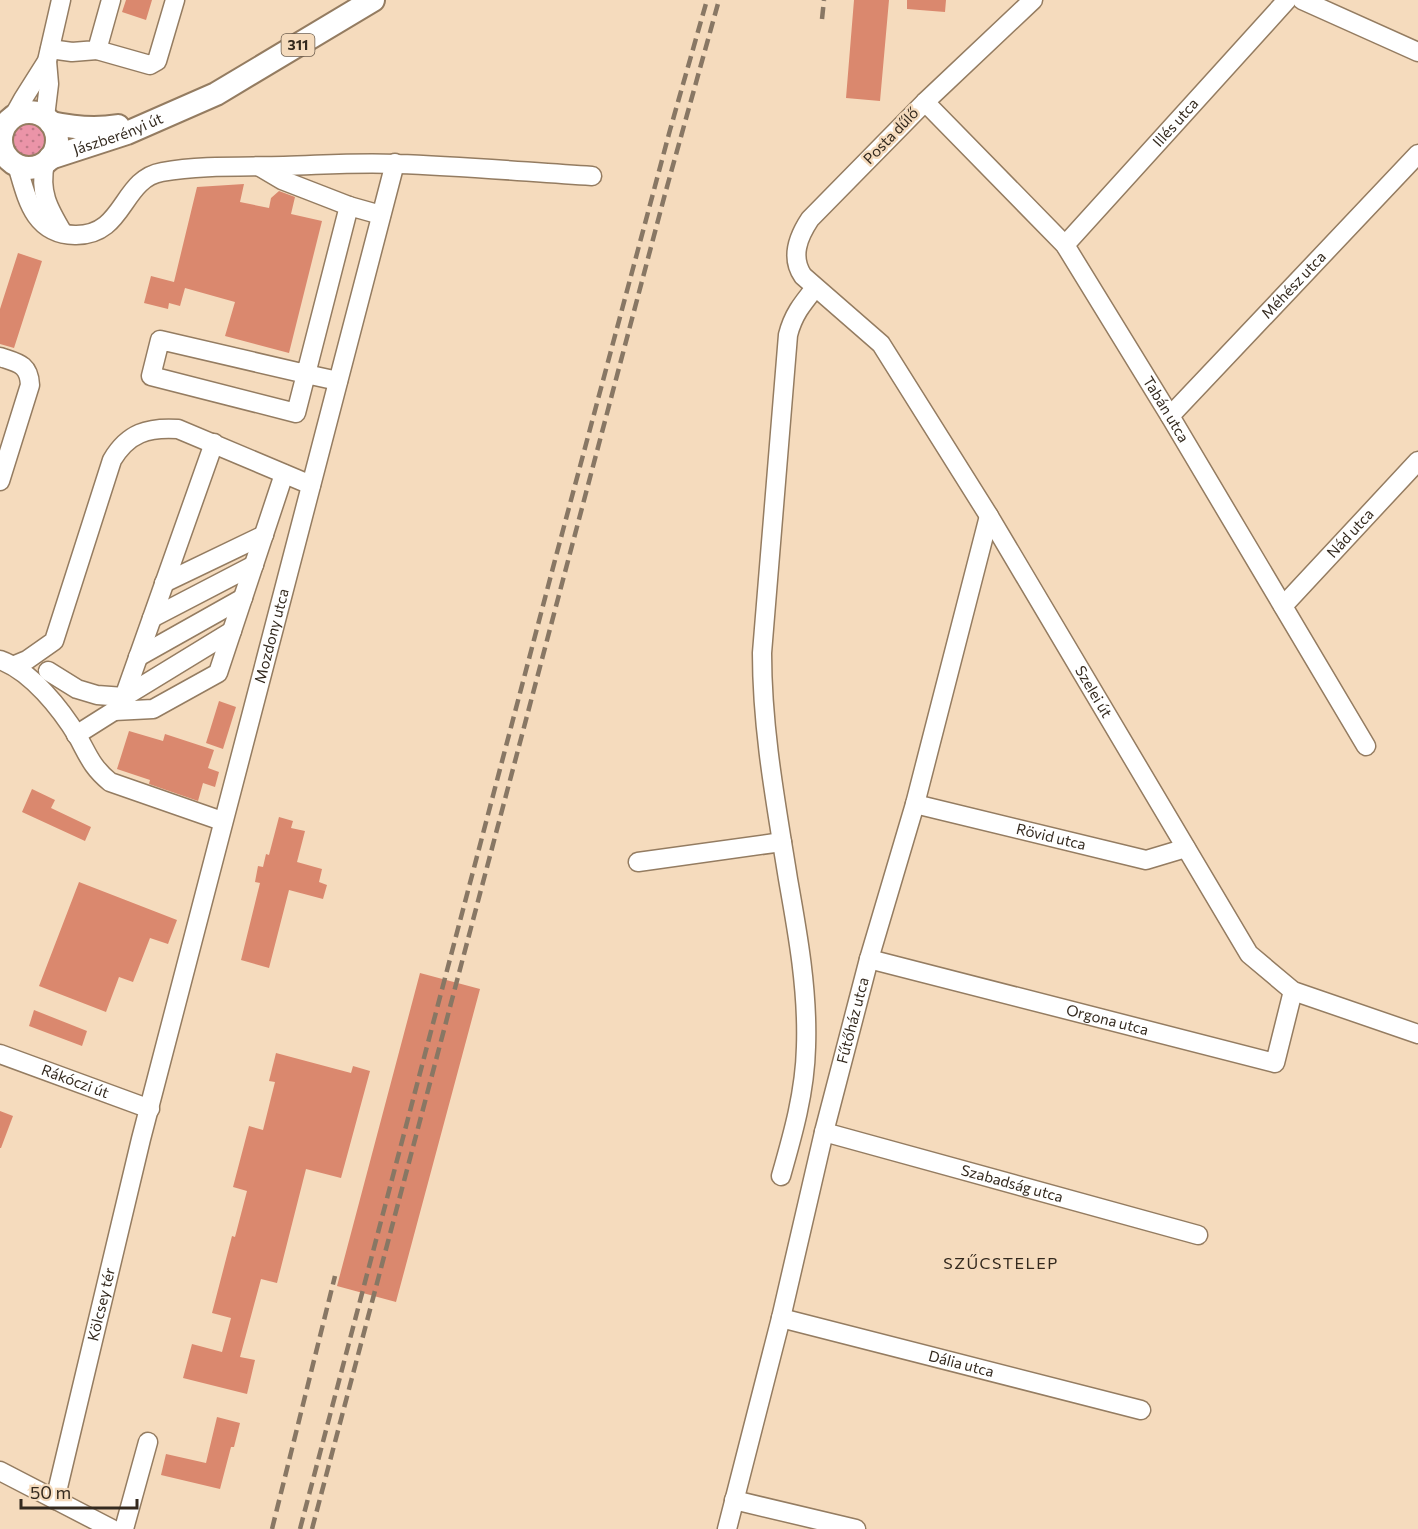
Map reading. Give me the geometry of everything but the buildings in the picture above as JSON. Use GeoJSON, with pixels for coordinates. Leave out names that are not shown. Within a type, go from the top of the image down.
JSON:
{"type":"FeatureCollection","features":[{"type":"Feature","properties":{"kind":"main road","name":"Jászberényi út"},"geometry":{"type":"LineString","coordinates":[[47,160],[127,133],[216,94],[373,0]]}},
{"type":"Feature","properties":{"kind":"main road","name":"Jászberényi út"},"geometry":{"type":"LineString","coordinates":[[48,120],[83,128],[103,128],[133,123],[186,107]]}},
{"type":"Feature","properties":{"kind":"main road","name":"311"},"geometry":{"type":"LineString","coordinates":[[5,126],[27,112],[48,120]]}},
{"type":"Feature","properties":{"kind":"main road"},"geometry":{"type":"LineString","coordinates":[[47,160],[55,149],[57,139],[48,120]]}},
{"type":"Feature","properties":{"kind":"main road"},"geometry":{"type":"LineString","coordinates":[[5,126],[2,147],[9,162]]}},
{"type":"Feature","properties":{"kind":"main road","name":"311"},"geometry":{"type":"LineString","coordinates":[[9,162],[31,168],[47,160]]}},
{"type":"Feature","properties":{"kind":"street"},"geometry":{"type":"LineString","coordinates":[[48,120],[49,55],[62,0]]}},
{"type":"Feature","properties":{"kind":"street"},"geometry":{"type":"LineString","coordinates":[[97,50],[111,0]]}},
{"type":"Feature","properties":{"kind":"street"},"geometry":{"type":"LineString","coordinates":[[49,55],[97,50],[150,65],[157,61],[175,0]]}},
{"type":"Feature","properties":{"kind":"street","name":"Posta dűlő"},"geometry":{"type":"LineString","coordinates":[[815,288],[797,268],[795,254],[803,230],[810,219],[925,102],[1033,0]]}},
{"type":"Feature","properties":{"kind":"street","name":"Illés utca"},"geometry":{"type":"LineString","coordinates":[[1065,245],[1287,0]]}},
{"type":"Feature","properties":{"kind":"street"},"geometry":{"type":"LineString","coordinates":[[1302,0],[1418,52]]}},
{"type":"Feature","properties":{"kind":"street"},"geometry":{"type":"LineString","coordinates":[[5,126],[49,55]]}},
{"type":"Feature","properties":{"kind":"street","name":"Tabán utca"},"geometry":{"type":"LineString","coordinates":[[925,102],[1065,245],[1170,416],[1366,746]]}},
{"type":"Feature","properties":{"kind":"street","name":"Méhész utca"},"geometry":{"type":"LineString","coordinates":[[1170,416],[1418,154]]}},
{"type":"Feature","properties":{"kind":"street"},"geometry":{"type":"LineString","coordinates":[[47,160],[42,179],[44,196],[63,233]]}},
{"type":"Feature","properties":{"kind":"street"},"geometry":{"type":"LineString","coordinates":[[9,162],[37,217],[46,228],[75,235],[97,232],[112,221],[130,195],[150,174],[187,168],[395,163],[592,177]]}},
{"type":"Feature","properties":{"kind":"street","name":"Mozdony utca"},"geometry":{"type":"LineString","coordinates":[[150,1109],[222,820],[395,163]]}},
{"type":"Feature","properties":{"kind":"street"},"geometry":{"type":"LineString","coordinates":[[259,166],[282,180],[349,206],[381,215]]}},
{"type":"Feature","properties":{"kind":"street"},"geometry":{"type":"LineString","coordinates":[[338,381],[306,374],[160,340],[151,376],[296,413],[306,374],[349,206]]}},
{"type":"Feature","properties":{"kind":"street"},"geometry":{"type":"LineString","coordinates":[[781,1176],[798,1112],[804,1070],[806,1027],[798,934],[765,726],[762,677],[789,335],[797,309],[815,288]]}},
{"type":"Feature","properties":{"kind":"street","name":"Szelei út"},"geometry":{"type":"LineString","coordinates":[[815,288],[880,344],[989,516],[1249,954],[1293,991],[1418,1034]]}},
{"type":"Feature","properties":{"kind":"street"},"geometry":{"type":"LineString","coordinates":[[0,357],[26,368],[30,374],[30,385],[0,481]]}},
{"type":"Feature","properties":{"kind":"street"},"geometry":{"type":"LineString","coordinates":[[44,692],[54,641],[112,460],[119,447],[144,431],[161,428],[178,429],[214,442],[310,485]]}},
{"type":"Feature","properties":{"kind":"street"},"geometry":{"type":"LineString","coordinates":[[119,704],[138,657],[214,442]]}},
{"type":"Feature","properties":{"kind":"street","name":"Nád utca"},"geometry":{"type":"LineString","coordinates":[[1283,606],[1418,460]]}},
{"type":"Feature","properties":{"kind":"street"},"geometry":{"type":"LineString","coordinates":[[48,672],[77,689],[119,704],[153,709],[218,673],[284,474]]}},
{"type":"Feature","properties":{"kind":"street","name":"Fűtőház utca"},"geometry":{"type":"LineString","coordinates":[[727,1529],[869,960],[915,804],[989,516]]}},
{"type":"Feature","properties":{"kind":"street"},"geometry":{"type":"LineString","coordinates":[[164,583],[264,535]]}},
{"type":"Feature","properties":{"kind":"street"},"geometry":{"type":"LineString","coordinates":[[152,618],[254,565]]}},
{"type":"Feature","properties":{"kind":"street"},"geometry":{"type":"LineString","coordinates":[[138,657],[243,598]]}},
{"type":"Feature","properties":{"kind":"street"},"geometry":{"type":"LineString","coordinates":[[76,735],[119,704],[232,631]]}},
{"type":"Feature","properties":{"kind":"street"},"geometry":{"type":"LineString","coordinates":[[8,662],[27,660],[54,641]]}},
{"type":"Feature","properties":{"kind":"street"},"geometry":{"type":"LineString","coordinates":[[8,662],[44,692],[76,735],[95,770],[110,783],[222,820]]}},
{"type":"Feature","properties":{"kind":"street","name":"Rövid utca"},"geometry":{"type":"LineString","coordinates":[[915,804],[1146,860],[1186,848]]}},
{"type":"Feature","properties":{"kind":"street"},"geometry":{"type":"LineString","coordinates":[[638,862],[782,842]]}},
{"type":"Feature","properties":{"kind":"street","name":"Orgona utca"},"geometry":{"type":"LineString","coordinates":[[869,960],[1275,1063],[1293,991]]}},
{"type":"Feature","properties":{"kind":"street","name":"Rákóczi út"},"geometry":{"type":"LineString","coordinates":[[0,1054],[150,1109]]}},
{"type":"Feature","properties":{"kind":"street","name":"Kölcsey tér"},"geometry":{"type":"LineString","coordinates":[[55,1500],[99,1310],[150,1109]]}},
{"type":"Feature","properties":{"kind":"street","name":"Szabadság utca"},"geometry":{"type":"LineString","coordinates":[[825,1132],[1198,1235]]}},
{"type":"Feature","properties":{"kind":"street","name":"Dália utca"},"geometry":{"type":"LineString","coordinates":[[781,1318],[1141,1410]]}},
{"type":"Feature","properties":{"kind":"street"},"geometry":{"type":"LineString","coordinates":[[124,1529],[148,1442]]}},
{"type":"Feature","properties":{"kind":"street"},"geometry":{"type":"LineString","coordinates":[[0,1471],[112,1529]]}},
{"type":"Feature","properties":{"kind":"street"},"geometry":{"type":"LineString","coordinates":[[734,1500],[856,1529]]}},
{"type":"Feature","properties":{"kind":"shaded area"},"geometry":{"type":"Polygon","coordinates":[[[29,120],[43,126],[49,140],[43,154],[29,160],[15,154],[9,140],[15,126],[29,120]]]}},
{"type":"Feature","properties":{"kind":"railway"},"geometry":{"type":"LineString","coordinates":[[300,1529],[555,560],[707,0]]}},
{"type":"Feature","properties":{"kind":"railway"},"geometry":{"type":"LineString","coordinates":[[312,1529],[665,194],[719,0]]}},
{"type":"Feature","properties":{"kind":"railway"},"geometry":{"type":"LineString","coordinates":[[822,19],[824,0]]}},
{"type":"Feature","properties":{"kind":"railway"},"geometry":{"type":"LineString","coordinates":[[272,1529],[335,1276]]}},
{"type":"Feature","properties":{"kind":"district","name":"SZŰCSTELEP"},"geometry":{"type":"Point","coordinates":[1001,1263]}}]}
